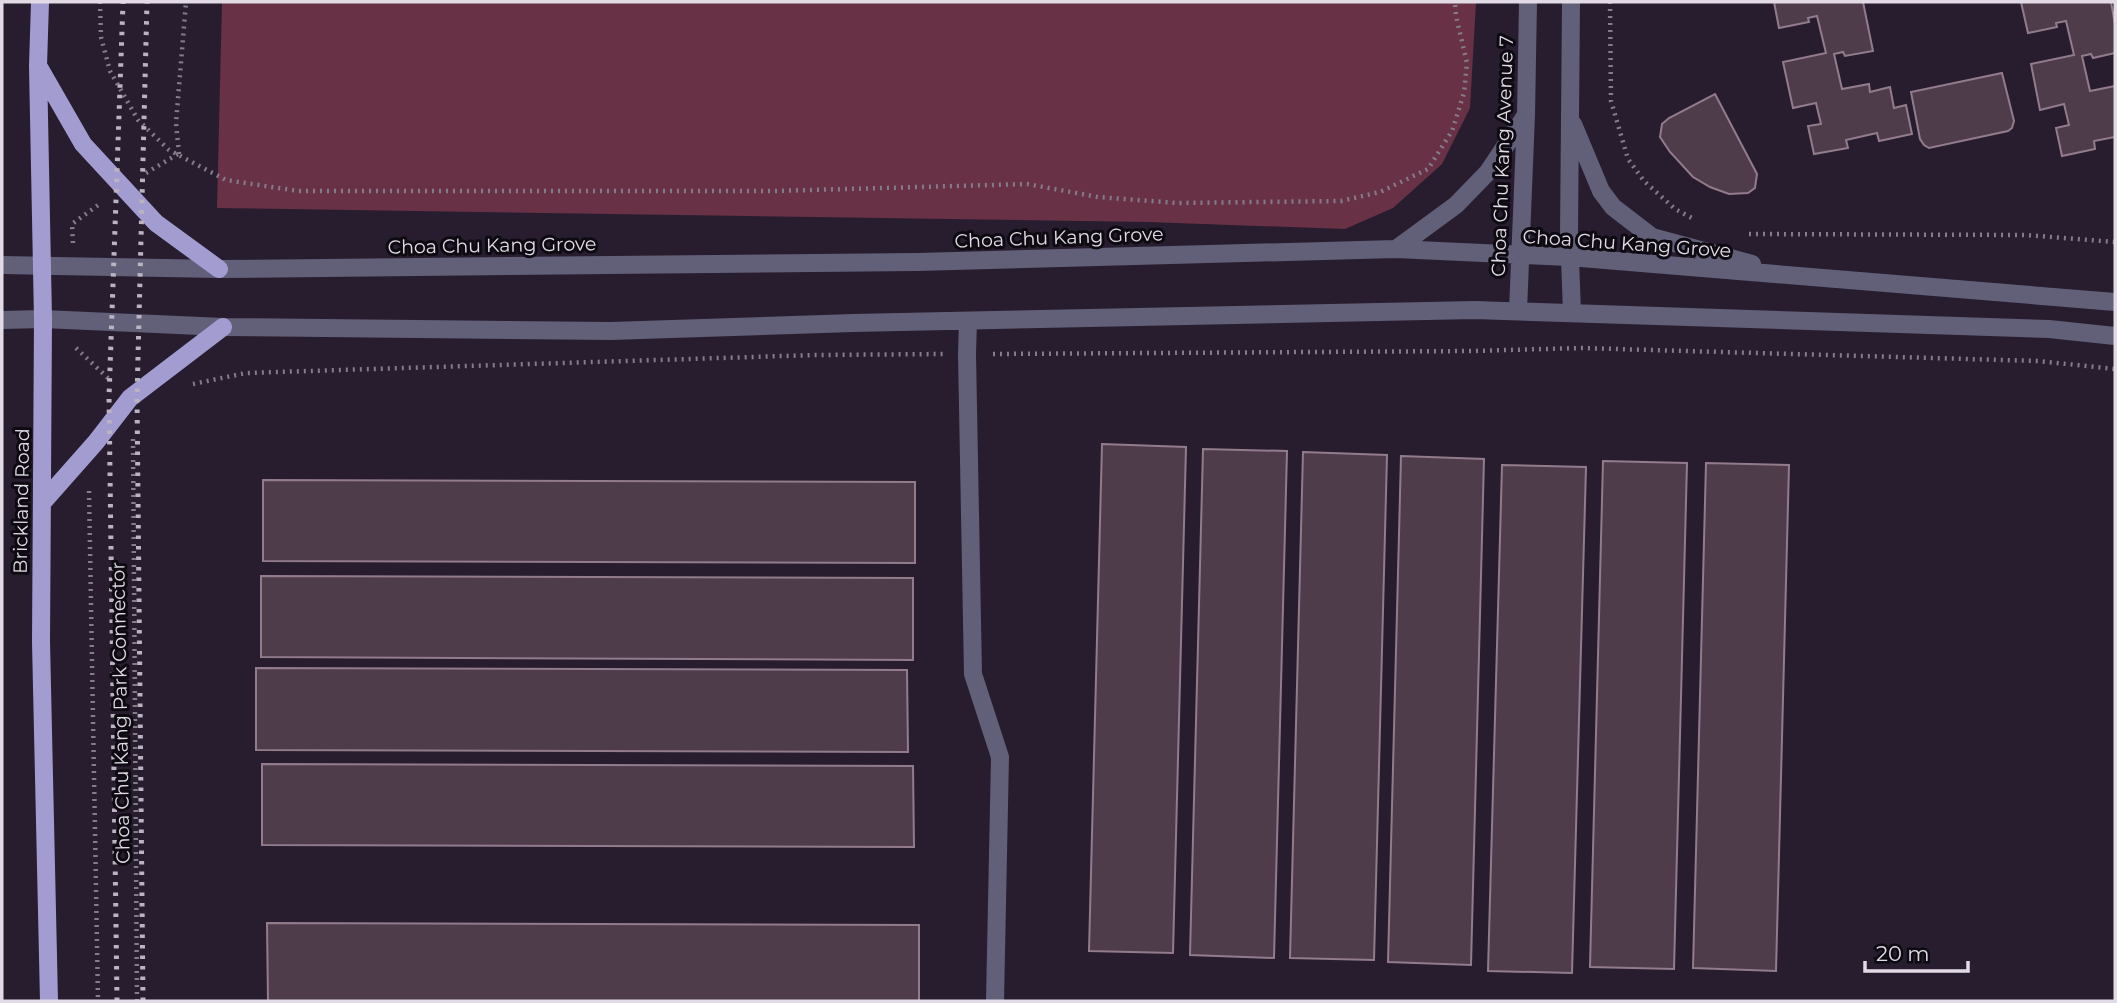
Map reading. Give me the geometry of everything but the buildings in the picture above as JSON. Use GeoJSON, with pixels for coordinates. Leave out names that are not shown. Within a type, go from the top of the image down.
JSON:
{"type":"FeatureCollection","features":[{"type":"Feature","properties":{"kind":"main road","name":"Brickland Road"},"geometry":{"type":"LineString","coordinates":[[40,2],[38,66],[43,319],[41,642],[49,1001]]}},
{"type":"Feature","properties":{"kind":"main road"},"geometry":{"type":"LineString","coordinates":[[38,66],[83,144],[156,223],[219,269]]}},
{"type":"Feature","properties":{"kind":"main road"},"geometry":{"type":"LineString","coordinates":[[43,502],[96,442],[130,398],[223,327]]}},
{"type":"Feature","properties":{"kind":"street","name":"Choa Chu Kang Avenue 7"},"geometry":{"type":"LineString","coordinates":[[1518,311],[1527,115],[1528,2]]}},
{"type":"Feature","properties":{"kind":"street"},"geometry":{"type":"LineString","coordinates":[[1572,2],[1569,115],[1569,257],[1572,312]]}},
{"type":"Feature","properties":{"kind":"street"},"geometry":{"type":"LineString","coordinates":[[1395,248],[1441,218],[1488,172],[1527,115]]}},
{"type":"Feature","properties":{"kind":"street"},"geometry":{"type":"LineString","coordinates":[[1569,115],[1601,191],[1613,206],[1652,237],[1796,276]]}},
{"type":"Feature","properties":{"kind":"street","name":"Choa Chu Kang Grove"},"geometry":{"type":"LineString","coordinates":[[2,265],[219,269],[917,262],[1395,248],[1569,257],[2115,302]]}},
{"type":"Feature","properties":{"kind":"street"},"geometry":{"type":"LineString","coordinates":[[2,320],[43,319],[223,327],[611,331],[1475,310],[2049,329],[2115,336]]}},
{"type":"Feature","properties":{"kind":"street"},"geometry":{"type":"LineString","coordinates":[[968,321],[973,674],[1000,757],[995,1001]]}},
{"type":"Feature","properties":{"kind":"path"},"geometry":{"type":"LineString","coordinates":[[100,2],[101,37],[110,71],[138,120],[169,150],[226,180],[298,191],[774,191],[1027,184],[1098,197],[1177,203],[1340,201],[1380,192],[1428,169],[1452,131],[1464,93],[1467,63],[1455,2]]}},
{"type":"Feature","properties":{"kind":"path"},"geometry":{"type":"LineString","coordinates":[[178,154],[176,123],[186,2]]}},
{"type":"Feature","properties":{"kind":"path"},"geometry":{"type":"LineString","coordinates":[[1610,2],[1611,101],[1628,159],[1644,181],[1675,209],[1698,221]]}},
{"type":"Feature","properties":{"kind":"path"},"geometry":{"type":"LineString","coordinates":[[1749,234],[2026,235],[2115,242]]}},
{"type":"Feature","properties":{"kind":"path"},"geometry":{"type":"LineString","coordinates":[[192,384],[246,373],[801,355],[1581,348],[2038,361],[2115,369]]}},
{"type":"Feature","properties":{"kind":"path","name":"Choa Chu Kang Park Connector"},"geometry":{"type":"LineString","coordinates":[[133,437],[131,478],[137,1001]]}},
{"type":"Feature","properties":{"kind":"path"},"geometry":{"type":"LineString","coordinates":[[88,478],[98,1001]]}},
{"type":"Feature","properties":{"kind":"shaded area"},"geometry":{"type":"Polygon","coordinates":[[[222,2],[1476,2],[1470,108],[1442,164],[1393,208],[1345,229],[1147,222],[217,208],[222,2]]]}},
{"type":"Feature","properties":{"kind":"railway"},"geometry":{"type":"LineString","coordinates":[[117,1001],[109,397],[123,2]]}},
{"type":"Feature","properties":{"kind":"railway"},"geometry":{"type":"LineString","coordinates":[[143,1001],[137,397],[147,2]]}}]}
